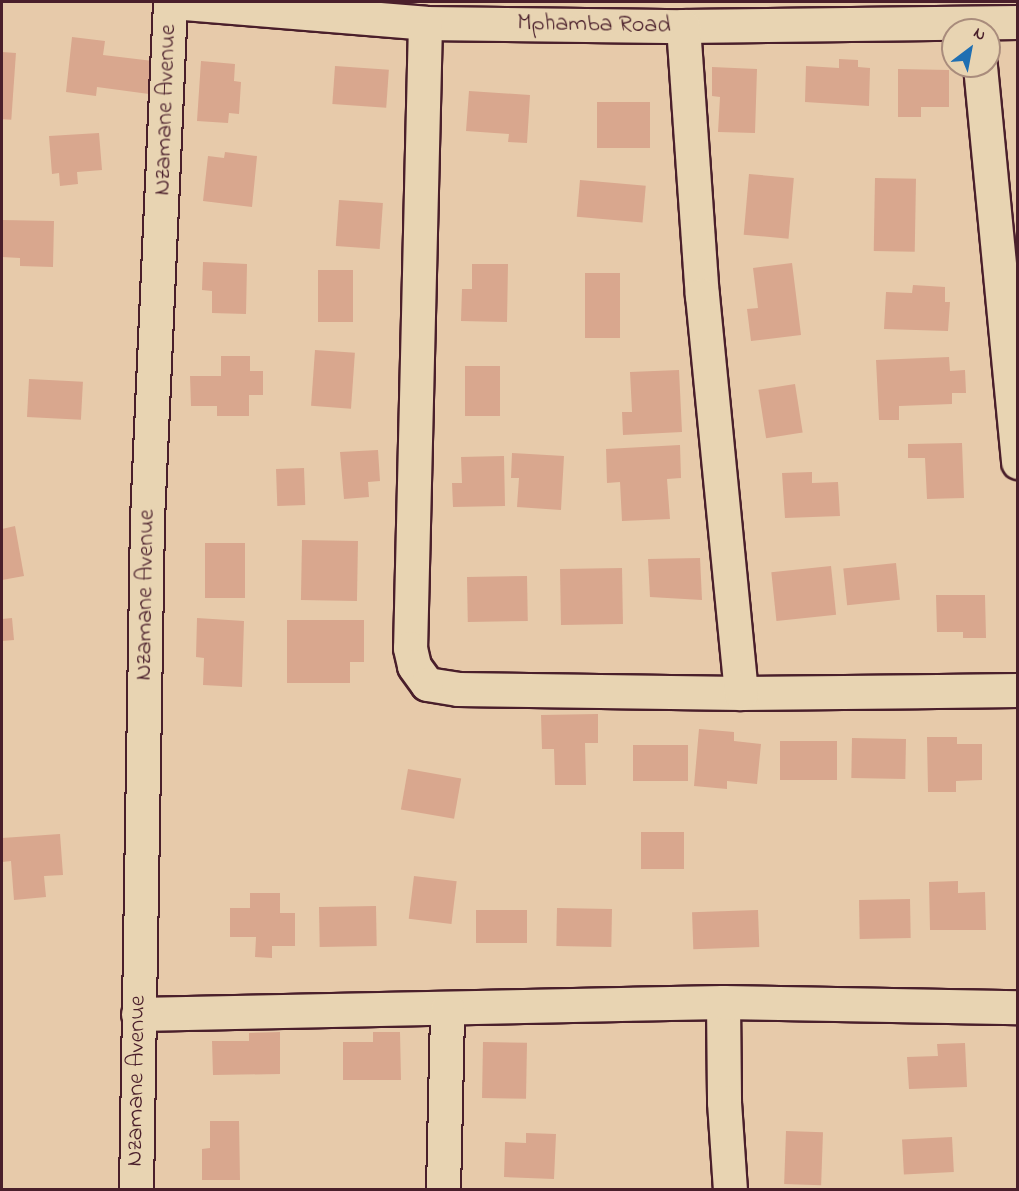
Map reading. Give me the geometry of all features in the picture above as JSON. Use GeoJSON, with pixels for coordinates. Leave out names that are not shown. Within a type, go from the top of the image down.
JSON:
{"type":"FeatureCollection","features":[{"type":"Feature","properties":{"kind":"street","name":"Mphamba Road"},"geometry":{"type":"LineString","coordinates":[[171,2],[425,23],[941,26]]}},
{"type":"Feature","properties":{"kind":"street","name":"Nzamane Avenue"},"geometry":{"type":"LineString","coordinates":[[136,1190],[147,519],[171,2]]}},
{"type":"Feature","properties":{"kind":"street","name":"Mphamba Road"},"geometry":{"type":"LineString","coordinates":[[1001,24],[1017,22]]}},
{"type":"Feature","properties":{"kind":"street"},"geometry":{"type":"LineString","coordinates":[[425,23],[410,636],[414,666],[427,684],[458,689],[741,693],[1017,690]]}},
{"type":"Feature","properties":{"kind":"street"},"geometry":{"type":"LineString","coordinates":[[683,26],[702,295],[741,693]]}},
{"type":"Feature","properties":{"kind":"street"},"geometry":{"type":"LineString","coordinates":[[981,78],[1017,462]]}},
{"type":"Feature","properties":{"kind":"street"},"geometry":{"type":"LineString","coordinates":[[138,1014],[723,1002],[1017,1008]]}},
{"type":"Feature","properties":{"kind":"street"},"geometry":{"type":"LineString","coordinates":[[723,1002],[724,1102],[730,1190]]}},
{"type":"Feature","properties":{"kind":"street"},"geometry":{"type":"LineString","coordinates":[[443,1190],[447,1009]]}},
{"type":"Feature","properties":{"kind":"building"},"geometry":{"type":"Polygon","coordinates":[[[72,37],[105,41],[103,55],[153,61],[149,94],[97,87],[96,96],[66,92],[72,37]]]}},
{"type":"Feature","properties":{"kind":"building"},"geometry":{"type":"Polygon","coordinates":[[[2,52],[16,53],[11,120],[2,119],[2,52]]]}},
{"type":"Feature","properties":{"kind":"building"},"geometry":{"type":"Polygon","coordinates":[[[839,59],[858,60],[858,67],[870,68],[869,106],[805,102],[806,66],[839,68],[839,59]]]}},
{"type":"Feature","properties":{"kind":"building"},"geometry":{"type":"Polygon","coordinates":[[[201,61],[235,64],[234,81],[241,82],[239,114],[229,113],[228,123],[197,121],[201,61]]]}},
{"type":"Feature","properties":{"kind":"building"},"geometry":{"type":"Polygon","coordinates":[[[335,66],[389,70],[386,108],[332,104],[335,66]]]}},
{"type":"Feature","properties":{"kind":"building"},"geometry":{"type":"Polygon","coordinates":[[[712,67],[757,69],[755,133],[718,132],[720,97],[712,96],[712,67]]]}},
{"type":"Feature","properties":{"kind":"building"},"geometry":{"type":"Polygon","coordinates":[[[898,69],[941,70],[941,78],[949,78],[949,107],[921,107],[921,117],[898,117],[898,69]]]}},
{"type":"Feature","properties":{"kind":"building"},"geometry":{"type":"Polygon","coordinates":[[[469,91],[530,95],[527,143],[508,142],[509,134],[466,131],[469,91]]]}},
{"type":"Feature","properties":{"kind":"building"},"geometry":{"type":"Polygon","coordinates":[[[597,102],[650,102],[650,148],[597,148],[597,102]]]}},
{"type":"Feature","properties":{"kind":"building"},"geometry":{"type":"Polygon","coordinates":[[[99,133],[102,170],[77,172],[78,184],[60,186],[59,173],[52,174],[49,136],[99,133]]]}},
{"type":"Feature","properties":{"kind":"building"},"geometry":{"type":"Polygon","coordinates":[[[225,152],[257,156],[252,207],[203,201],[208,156],[224,158],[225,152]]]}},
{"type":"Feature","properties":{"kind":"building"},"geometry":{"type":"Polygon","coordinates":[[[749,174],[794,178],[789,239],[744,235],[749,174]]]}},
{"type":"Feature","properties":{"kind":"building"},"geometry":{"type":"Polygon","coordinates":[[[875,178],[916,179],[915,252],[874,251],[875,178]]]}},
{"type":"Feature","properties":{"kind":"building"},"geometry":{"type":"Polygon","coordinates":[[[580,180],[646,186],[643,223],[577,217],[580,180]]]}},
{"type":"Feature","properties":{"kind":"building"},"geometry":{"type":"Polygon","coordinates":[[[339,200],[383,203],[380,249],[336,246],[339,200]]]}},
{"type":"Feature","properties":{"kind":"building"},"geometry":{"type":"Polygon","coordinates":[[[2,220],[54,221],[53,267],[20,266],[20,258],[2,257],[2,220]]]}},
{"type":"Feature","properties":{"kind":"building"},"geometry":{"type":"Polygon","coordinates":[[[203,262],[247,264],[246,314],[212,313],[212,291],[202,290],[203,262]]]}},
{"type":"Feature","properties":{"kind":"building"},"geometry":{"type":"Polygon","coordinates":[[[792,263],[801,335],[751,341],[747,309],[758,308],[753,268],[792,263]]]}},
{"type":"Feature","properties":{"kind":"building"},"geometry":{"type":"Polygon","coordinates":[[[472,264],[508,264],[507,322],[461,321],[462,289],[472,289],[472,264]]]}},
{"type":"Feature","properties":{"kind":"building"},"geometry":{"type":"Polygon","coordinates":[[[318,270],[353,270],[353,322],[318,322],[318,270]]]}},
{"type":"Feature","properties":{"kind":"building"},"geometry":{"type":"Polygon","coordinates":[[[585,273],[620,273],[620,338],[585,338],[585,273]]]}},
{"type":"Feature","properties":{"kind":"building"},"geometry":{"type":"Polygon","coordinates":[[[913,285],[945,287],[945,302],[950,302],[948,331],[884,329],[886,292],[912,293],[913,285]]]}},
{"type":"Feature","properties":{"kind":"building"},"geometry":{"type":"Polygon","coordinates":[[[315,350],[355,353],[351,409],[311,406],[315,350]]]}},
{"type":"Feature","properties":{"kind":"building"},"geometry":{"type":"Polygon","coordinates":[[[221,356],[250,356],[250,371],[263,371],[263,395],[249,395],[249,416],[217,416],[217,406],[191,406],[190,376],[221,376],[221,356]]]}},
{"type":"Feature","properties":{"kind":"building"},"geometry":{"type":"Polygon","coordinates":[[[949,357],[950,371],[965,370],[966,393],[952,393],[952,404],[899,406],[899,420],[879,420],[876,360],[949,357]]]}},
{"type":"Feature","properties":{"kind":"building"},"geometry":{"type":"Polygon","coordinates":[[[465,366],[500,366],[500,416],[465,416],[465,366]]]}},
{"type":"Feature","properties":{"kind":"building"},"geometry":{"type":"Polygon","coordinates":[[[679,370],[682,432],[623,435],[622,412],[632,412],[630,372],[679,370]]]}},
{"type":"Feature","properties":{"kind":"building"},"geometry":{"type":"Polygon","coordinates":[[[29,379],[83,382],[81,420],[27,417],[29,379]]]}},
{"type":"Feature","properties":{"kind":"building"},"geometry":{"type":"Polygon","coordinates":[[[795,384],[803,432],[766,438],[758,390],[795,384]]]}},
{"type":"Feature","properties":{"kind":"building"},"geometry":{"type":"Polygon","coordinates":[[[962,443],[964,498],[927,499],[925,458],[908,458],[908,444],[962,443]]]}},
{"type":"Feature","properties":{"kind":"building"},"geometry":{"type":"Polygon","coordinates":[[[680,445],[681,478],[667,479],[670,519],[622,521],[620,482],[607,483],[606,449],[680,445]]]}},
{"type":"Feature","properties":{"kind":"building"},"geometry":{"type":"Polygon","coordinates":[[[378,450],[380,481],[368,482],[369,497],[344,499],[340,452],[378,450]]]}},
{"type":"Feature","properties":{"kind":"building"},"geometry":{"type":"Polygon","coordinates":[[[512,453],[564,456],[561,510],[517,507],[519,478],[511,478],[512,453]]]}},
{"type":"Feature","properties":{"kind":"building"},"geometry":{"type":"Polygon","coordinates":[[[504,456],[505,506],[453,507],[452,483],[462,483],[461,457],[504,456]]]}},
{"type":"Feature","properties":{"kind":"building"},"geometry":{"type":"Polygon","coordinates":[[[304,468],[305,505],[277,506],[276,469],[304,468]]]}},
{"type":"Feature","properties":{"kind":"building"},"geometry":{"type":"Polygon","coordinates":[[[812,472],[812,483],[838,482],[840,516],[785,518],[782,473],[812,472]]]}},
{"type":"Feature","properties":{"kind":"building"},"geometry":{"type":"Polygon","coordinates":[[[15,526],[24,576],[2,580],[2,529],[15,526]]]}},
{"type":"Feature","properties":{"kind":"building"},"geometry":{"type":"Polygon","coordinates":[[[302,540],[358,541],[357,601],[301,600],[302,540]]]}},
{"type":"Feature","properties":{"kind":"building"},"geometry":{"type":"Polygon","coordinates":[[[205,543],[245,543],[245,598],[205,598],[205,543]]]}},
{"type":"Feature","properties":{"kind":"building"},"geometry":{"type":"Polygon","coordinates":[[[700,558],[702,600],[650,597],[648,559],[700,558]]]}},
{"type":"Feature","properties":{"kind":"building"},"geometry":{"type":"Polygon","coordinates":[[[896,563],[900,600],[847,605],[843,569],[896,563]]]}},
{"type":"Feature","properties":{"kind":"building"},"geometry":{"type":"Polygon","coordinates":[[[831,566],[836,615],[776,621],[771,572],[831,566]]]}},
{"type":"Feature","properties":{"kind":"building"},"geometry":{"type":"Polygon","coordinates":[[[622,568],[623,624],[561,625],[560,569],[622,568]]]}},
{"type":"Feature","properties":{"kind":"building"},"geometry":{"type":"Polygon","coordinates":[[[527,576],[528,621],[468,622],[467,577],[527,576]]]}},
{"type":"Feature","properties":{"kind":"building"},"geometry":{"type":"Polygon","coordinates":[[[936,595],[985,595],[986,638],[963,638],[963,632],[937,632],[936,595]]]}},
{"type":"Feature","properties":{"kind":"building"},"geometry":{"type":"Polygon","coordinates":[[[12,618],[14,640],[2,641],[2,619],[12,618]]]}},
{"type":"Feature","properties":{"kind":"building"},"geometry":{"type":"Polygon","coordinates":[[[197,618],[244,621],[242,687],[203,685],[204,658],[196,657],[197,618]]]}},
{"type":"Feature","properties":{"kind":"building"},"geometry":{"type":"Polygon","coordinates":[[[287,620],[364,620],[364,662],[350,662],[350,683],[287,683],[287,620]]]}},
{"type":"Feature","properties":{"kind":"building"},"geometry":{"type":"Polygon","coordinates":[[[598,714],[598,743],[585,743],[586,785],[555,785],[554,749],[542,749],[541,715],[598,714]]]}},
{"type":"Feature","properties":{"kind":"building"},"geometry":{"type":"Polygon","coordinates":[[[699,729],[734,732],[734,741],[761,744],[757,784],[727,781],[727,789],[694,786],[699,729]]]}},
{"type":"Feature","properties":{"kind":"building"},"geometry":{"type":"Polygon","coordinates":[[[927,737],[957,737],[957,744],[982,744],[982,780],[956,781],[956,792],[928,792],[927,737]]]}},
{"type":"Feature","properties":{"kind":"building"},"geometry":{"type":"Polygon","coordinates":[[[852,738],[906,739],[905,779],[851,778],[852,738]]]}},
{"type":"Feature","properties":{"kind":"building"},"geometry":{"type":"Polygon","coordinates":[[[780,741],[837,741],[837,780],[780,780],[780,741]]]}},
{"type":"Feature","properties":{"kind":"building"},"geometry":{"type":"Polygon","coordinates":[[[633,745],[688,745],[688,781],[633,781],[633,745]]]}},
{"type":"Feature","properties":{"kind":"building"},"geometry":{"type":"Polygon","coordinates":[[[408,769],[461,778],[454,819],[401,809],[408,769]]]}},
{"type":"Feature","properties":{"kind":"building"},"geometry":{"type":"Polygon","coordinates":[[[641,832],[684,832],[684,869],[641,869],[641,832]]]}},
{"type":"Feature","properties":{"kind":"building"},"geometry":{"type":"Polygon","coordinates":[[[60,834],[63,875],[44,876],[46,897],[14,900],[11,861],[2,862],[2,838],[60,834]]]}},
{"type":"Feature","properties":{"kind":"building"},"geometry":{"type":"Polygon","coordinates":[[[414,876],[457,881],[451,924],[409,919],[414,876]]]}},
{"type":"Feature","properties":{"kind":"building"},"geometry":{"type":"Polygon","coordinates":[[[958,881],[958,893],[985,892],[986,930],[930,930],[929,882],[958,881]]]}},
{"type":"Feature","properties":{"kind":"building"},"geometry":{"type":"Polygon","coordinates":[[[250,893],[280,893],[280,913],[295,913],[295,946],[272,946],[272,958],[255,957],[256,937],[230,937],[230,908],[250,908],[250,893]]]}},
{"type":"Feature","properties":{"kind":"building"},"geometry":{"type":"Polygon","coordinates":[[[910,899],[911,938],[860,939],[859,900],[910,899]]]}},
{"type":"Feature","properties":{"kind":"building"},"geometry":{"type":"Polygon","coordinates":[[[376,906],[377,946],[320,947],[319,907],[376,906]]]}},
{"type":"Feature","properties":{"kind":"building"},"geometry":{"type":"Polygon","coordinates":[[[557,908],[612,909],[611,947],[556,946],[557,908]]]}},
{"type":"Feature","properties":{"kind":"building"},"geometry":{"type":"Polygon","coordinates":[[[476,910],[527,910],[527,943],[476,943],[476,910]]]}},
{"type":"Feature","properties":{"kind":"building"},"geometry":{"type":"Polygon","coordinates":[[[758,910],[759,947],[693,949],[692,912],[758,910]]]}},
{"type":"Feature","properties":{"kind":"building"},"geometry":{"type":"Polygon","coordinates":[[[280,1032],[280,1074],[213,1075],[212,1041],[249,1041],[249,1033],[280,1032]]]}},
{"type":"Feature","properties":{"kind":"building"},"geometry":{"type":"Polygon","coordinates":[[[373,1032],[400,1032],[401,1080],[343,1080],[343,1042],[373,1042],[373,1032]]]}},
{"type":"Feature","properties":{"kind":"building"},"geometry":{"type":"Polygon","coordinates":[[[483,1042],[527,1043],[526,1099],[482,1098],[483,1042]]]}},
{"type":"Feature","properties":{"kind":"building"},"geometry":{"type":"Polygon","coordinates":[[[965,1043],[967,1087],[909,1089],[907,1057],[938,1056],[937,1044],[965,1043]]]}},
{"type":"Feature","properties":{"kind":"building"},"geometry":{"type":"Polygon","coordinates":[[[210,1121],[239,1121],[240,1180],[202,1180],[202,1149],[210,1148],[210,1121]]]}},
{"type":"Feature","properties":{"kind":"building"},"geometry":{"type":"Polygon","coordinates":[[[786,1131],[823,1132],[821,1185],[784,1184],[786,1131]]]}},
{"type":"Feature","properties":{"kind":"building"},"geometry":{"type":"Polygon","coordinates":[[[526,1133],[556,1134],[554,1179],[504,1177],[505,1142],[526,1143],[526,1133]]]}},
{"type":"Feature","properties":{"kind":"building"},"geometry":{"type":"Polygon","coordinates":[[[952,1137],[954,1172],[904,1175],[902,1140],[952,1137]]]}}]}
